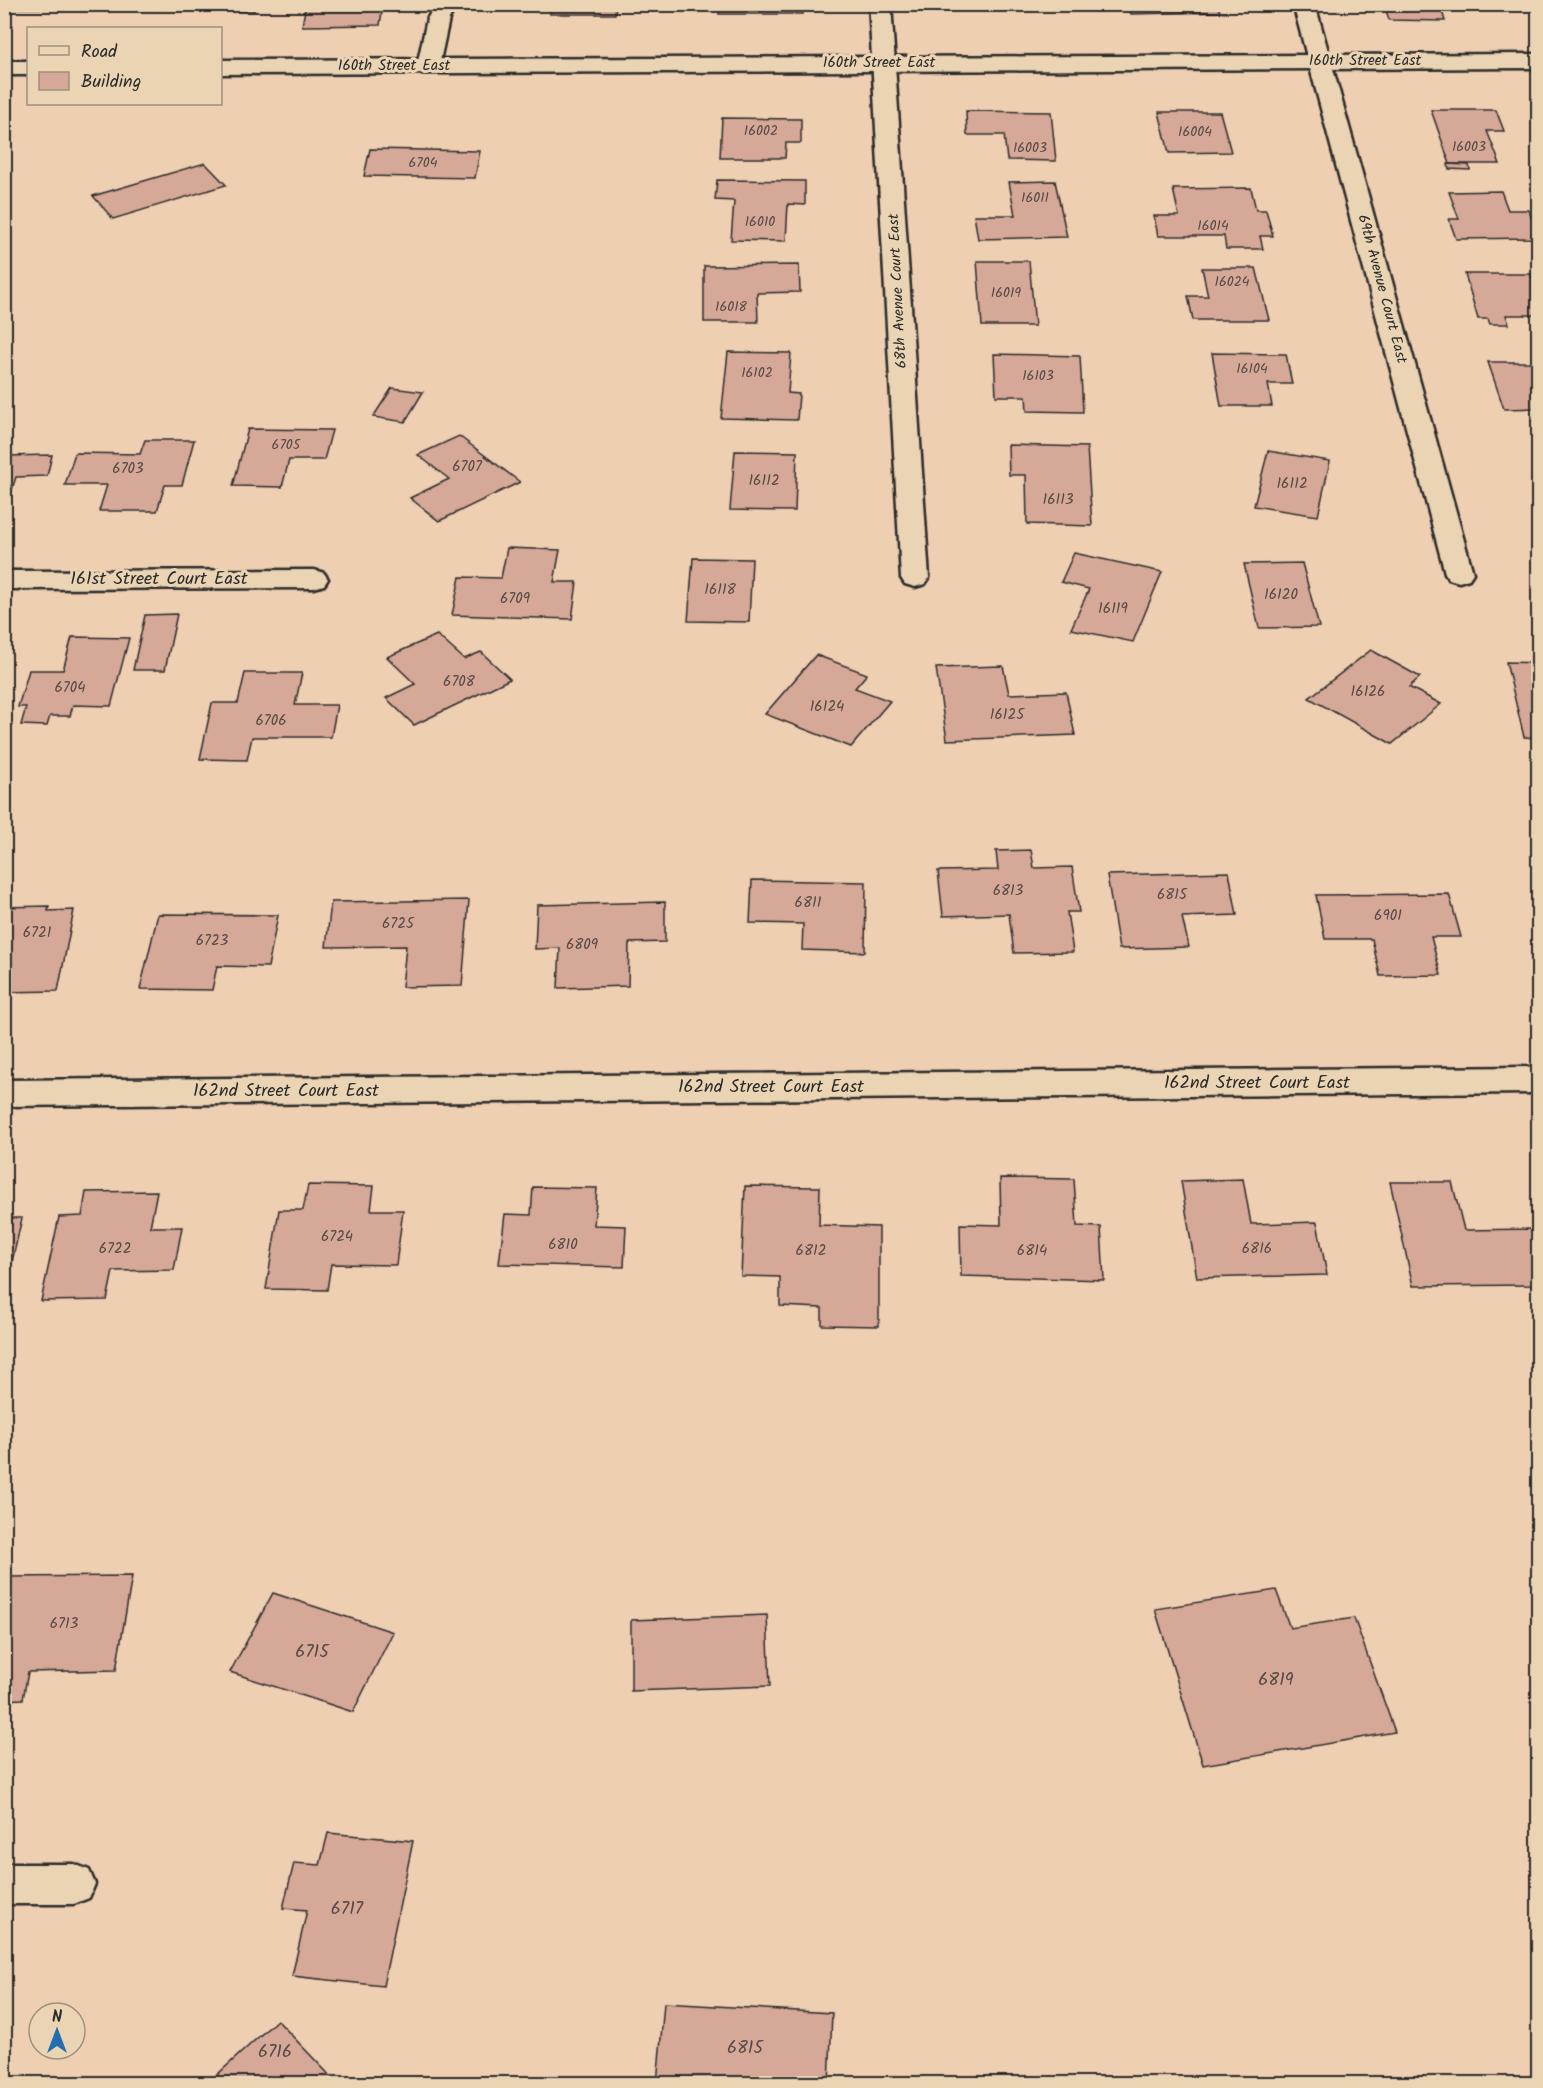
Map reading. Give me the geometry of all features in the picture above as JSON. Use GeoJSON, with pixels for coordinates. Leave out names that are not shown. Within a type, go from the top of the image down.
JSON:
{"type":"FeatureCollection","features":[{"type":"Feature","properties":{"kind":"street"},"geometry":{"type":"LineString","coordinates":[[428,66],[438,19],[447,4]]}},
{"type":"Feature","properties":{"kind":"street","name":"68th Avenue Court East"},"geometry":{"type":"LineString","coordinates":[[880,4],[915,578]]}},
{"type":"Feature","properties":{"kind":"street","name":"69th Avenue Court East"},"geometry":{"type":"LineString","coordinates":[[1304,4],[1459,573]]}},
{"type":"Feature","properties":{"kind":"street","name":"160th Street East"},"geometry":{"type":"LineString","coordinates":[[222,67],[1539,61]]}},
{"type":"Feature","properties":{"kind":"street"},"geometry":{"type":"LineString","coordinates":[[4,68],[27,68]]}},
{"type":"Feature","properties":{"kind":"street","name":"161st Street Court East"},"geometry":{"type":"LineString","coordinates":[[4,580],[314,579]]}},
{"type":"Feature","properties":{"kind":"street","name":"162nd Street Court East"},"geometry":{"type":"LineString","coordinates":[[4,1093],[1539,1080]]}},
{"type":"Feature","properties":{"kind":"street"},"geometry":{"type":"LineString","coordinates":[[4,1884],[74,1884]]}},
{"type":"Feature","properties":{"kind":"building"},"geometry":{"type":"Polygon","coordinates":[[[4,4],[42,4],[41,8],[4,8],[4,4]]]}},
{"type":"Feature","properties":{"kind":"building"},"geometry":{"type":"Polygon","coordinates":[[[141,4],[194,4],[192,9],[140,10],[141,4]]]}},
{"type":"Feature","properties":{"kind":"building"},"geometry":{"type":"Polygon","coordinates":[[[206,4],[255,4],[254,11],[204,11],[206,4]]]}},
{"type":"Feature","properties":{"kind":"building"},"geometry":{"type":"Polygon","coordinates":[[[306,4],[383,4],[380,25],[302,26],[306,4]]]}},
{"type":"Feature","properties":{"kind":"building"},"geometry":{"type":"Polygon","coordinates":[[[532,4],[616,4],[615,14],[550,14],[550,7],[531,7],[532,4]]]}},
{"type":"Feature","properties":{"kind":"building"},"geometry":{"type":"Polygon","coordinates":[[[719,4],[803,4],[803,14],[719,14],[719,4]]]}},
{"type":"Feature","properties":{"kind":"building"},"geometry":{"type":"Polygon","coordinates":[[[949,4],[1025,4],[1025,8],[950,8],[949,4]]]}},
{"type":"Feature","properties":{"kind":"building"},"geometry":{"type":"Polygon","coordinates":[[[1129,4],[1218,4],[1220,12],[1131,14],[1129,4]]]}},
{"type":"Feature","properties":{"kind":"building"},"geometry":{"type":"Polygon","coordinates":[[[1384,4],[1440,4],[1445,21],[1389,20],[1384,4]]]}},
{"type":"Feature","properties":{"kind":"building"},"geometry":{"type":"Polygon","coordinates":[[[1431,110],[1496,110],[1504,131],[1487,131],[1500,164],[1450,164],[1431,110]]]}},
{"type":"Feature","properties":{"kind":"building"},"geometry":{"type":"Polygon","coordinates":[[[966,111],[1051,112],[1056,161],[1007,160],[1004,135],[967,135],[966,111]]]}},
{"type":"Feature","properties":{"kind":"building"},"geometry":{"type":"Polygon","coordinates":[[[1159,112],[1220,112],[1231,152],[1169,153],[1159,112]]]}},
{"type":"Feature","properties":{"kind":"building"},"geometry":{"type":"Polygon","coordinates":[[[722,118],[801,119],[801,143],[786,143],[785,158],[720,158],[722,118]]]}},
{"type":"Feature","properties":{"kind":"building"},"geometry":{"type":"Polygon","coordinates":[[[370,149],[480,151],[475,178],[364,176],[370,149]]]}},
{"type":"Feature","properties":{"kind":"building"},"geometry":{"type":"Polygon","coordinates":[[[205,163],[226,185],[113,219],[93,196],[205,163]]]}},
{"type":"Feature","properties":{"kind":"building"},"geometry":{"type":"Polygon","coordinates":[[[1448,164],[1469,165],[1470,170],[1449,169],[1448,164]]]}},
{"type":"Feature","properties":{"kind":"building"},"geometry":{"type":"Polygon","coordinates":[[[717,180],[805,181],[805,205],[788,204],[786,241],[731,240],[734,201],[715,200],[717,180]]]}},
{"type":"Feature","properties":{"kind":"building"},"geometry":{"type":"Polygon","coordinates":[[[1055,181],[1067,237],[978,239],[974,215],[1015,215],[1009,182],[1055,181]]]}},
{"type":"Feature","properties":{"kind":"building"},"geometry":{"type":"Polygon","coordinates":[[[1251,188],[1256,210],[1266,210],[1273,236],[1260,236],[1263,249],[1226,249],[1224,236],[1158,236],[1154,216],[1179,216],[1173,189],[1251,188]]]}},
{"type":"Feature","properties":{"kind":"building"},"geometry":{"type":"Polygon","coordinates":[[[1501,191],[1508,210],[1529,210],[1538,238],[1456,239],[1449,219],[1459,219],[1449,192],[1501,191]]]}},
{"type":"Feature","properties":{"kind":"building"},"geometry":{"type":"Polygon","coordinates":[[[977,261],[1029,261],[1035,326],[982,326],[977,261]]]}},
{"type":"Feature","properties":{"kind":"building"},"geometry":{"type":"Polygon","coordinates":[[[799,265],[800,292],[757,293],[758,322],[704,322],[704,266],[799,265]]]}},
{"type":"Feature","properties":{"kind":"building"},"geometry":{"type":"Polygon","coordinates":[[[1202,268],[1256,268],[1269,320],[1193,320],[1188,296],[1208,296],[1202,268]]]}},
{"type":"Feature","properties":{"kind":"building"},"geometry":{"type":"Polygon","coordinates":[[[1465,274],[1531,274],[1538,297],[1538,315],[1506,315],[1509,324],[1490,324],[1488,319],[1478,319],[1465,274]]]}},
{"type":"Feature","properties":{"kind":"building"},"geometry":{"type":"Polygon","coordinates":[[[728,352],[791,353],[788,393],[799,394],[797,420],[721,418],[728,352]]]}},
{"type":"Feature","properties":{"kind":"building"},"geometry":{"type":"Polygon","coordinates":[[[1212,353],[1286,354],[1292,384],[1268,384],[1272,406],[1221,406],[1212,353]]]}},
{"type":"Feature","properties":{"kind":"building"},"geometry":{"type":"Polygon","coordinates":[[[994,354],[1080,356],[1083,412],[1027,411],[1026,396],[996,396],[994,354]]]}},
{"type":"Feature","properties":{"kind":"building"},"geometry":{"type":"Polygon","coordinates":[[[1488,362],[1538,362],[1538,408],[1504,409],[1488,362]]]}},
{"type":"Feature","properties":{"kind":"building"},"geometry":{"type":"Polygon","coordinates":[[[392,388],[423,392],[405,422],[373,417],[392,388]]]}},
{"type":"Feature","properties":{"kind":"building"},"geometry":{"type":"Polygon","coordinates":[[[248,429],[332,430],[324,460],[289,460],[282,487],[233,486],[248,429]]]}},
{"type":"Feature","properties":{"kind":"building"},"geometry":{"type":"Polygon","coordinates":[[[459,436],[520,482],[439,521],[410,498],[449,479],[418,455],[459,436]]]}},
{"type":"Feature","properties":{"kind":"building"},"geometry":{"type":"Polygon","coordinates":[[[145,440],[194,440],[182,485],[165,485],[157,511],[99,511],[107,485],[65,485],[75,453],[140,454],[145,440]]]}},
{"type":"Feature","properties":{"kind":"building"},"geometry":{"type":"Polygon","coordinates":[[[1008,445],[1087,447],[1092,526],[1027,524],[1026,475],[1009,475],[1008,445]]]}},
{"type":"Feature","properties":{"kind":"building"},"geometry":{"type":"Polygon","coordinates":[[[735,451],[797,452],[795,511],[730,510],[735,451]]]}},
{"type":"Feature","properties":{"kind":"building"},"geometry":{"type":"Polygon","coordinates":[[[1268,451],[1330,461],[1318,516],[1254,506],[1268,451]]]}},
{"type":"Feature","properties":{"kind":"building"},"geometry":{"type":"Polygon","coordinates":[[[52,455],[47,476],[16,477],[4,514],[4,456],[52,455]]]}},
{"type":"Feature","properties":{"kind":"building"},"geometry":{"type":"Polygon","coordinates":[[[507,548],[560,550],[554,582],[577,582],[572,619],[452,615],[460,577],[501,578],[507,548]]]}},
{"type":"Feature","properties":{"kind":"building"},"geometry":{"type":"Polygon","coordinates":[[[1074,553],[1162,572],[1133,642],[1071,629],[1089,589],[1061,582],[1074,553]]]}},
{"type":"Feature","properties":{"kind":"building"},"geometry":{"type":"Polygon","coordinates":[[[693,558],[752,559],[749,622],[688,621],[693,558]]]}},
{"type":"Feature","properties":{"kind":"building"},"geometry":{"type":"Polygon","coordinates":[[[1302,563],[1319,627],[1259,628],[1244,564],[1302,563]]]}},
{"type":"Feature","properties":{"kind":"building"},"geometry":{"type":"Polygon","coordinates":[[[177,614],[165,670],[133,670],[145,615],[177,614]]]}},
{"type":"Feature","properties":{"kind":"building"},"geometry":{"type":"Polygon","coordinates":[[[437,635],[464,659],[481,652],[510,679],[414,725],[386,698],[415,684],[387,657],[437,635]]]}},
{"type":"Feature","properties":{"kind":"building"},"geometry":{"type":"Polygon","coordinates":[[[72,637],[129,638],[111,706],[73,705],[70,716],[50,716],[47,726],[21,725],[26,707],[18,707],[29,670],[63,670],[72,637]]]}},
{"type":"Feature","properties":{"kind":"building"},"geometry":{"type":"Polygon","coordinates":[[[1371,650],[1420,677],[1409,687],[1441,704],[1392,744],[1309,698],[1371,650]]]}},
{"type":"Feature","properties":{"kind":"building"},"geometry":{"type":"Polygon","coordinates":[[[816,655],[867,674],[855,688],[890,701],[851,747],[765,714],[816,655]]]}},
{"type":"Feature","properties":{"kind":"building"},"geometry":{"type":"Polygon","coordinates":[[[1506,662],[1538,663],[1538,738],[1524,737],[1506,662]]]}},
{"type":"Feature","properties":{"kind":"building"},"geometry":{"type":"Polygon","coordinates":[[[1003,666],[1009,694],[1066,692],[1075,735],[947,740],[936,668],[1003,666]]]}},
{"type":"Feature","properties":{"kind":"building"},"geometry":{"type":"Polygon","coordinates":[[[245,673],[302,673],[295,705],[337,705],[331,737],[252,737],[247,760],[200,759],[212,703],[238,703],[245,673]]]}},
{"type":"Feature","properties":{"kind":"building"},"geometry":{"type":"Polygon","coordinates":[[[1031,850],[1034,868],[1072,867],[1079,912],[1067,912],[1073,952],[1014,953],[1009,914],[943,916],[938,871],[998,870],[996,851],[1031,850]]]}},
{"type":"Feature","properties":{"kind":"building"},"geometry":{"type":"Polygon","coordinates":[[[1229,872],[1237,915],[1182,917],[1189,947],[1119,949],[1107,875],[1229,872]]]}},
{"type":"Feature","properties":{"kind":"building"},"geometry":{"type":"Polygon","coordinates":[[[752,880],[866,882],[865,952],[802,950],[803,924],[750,923],[752,880]]]}},
{"type":"Feature","properties":{"kind":"building"},"geometry":{"type":"Polygon","coordinates":[[[1532,892],[1538,893],[1538,919],[1532,892]]]}},
{"type":"Feature","properties":{"kind":"building"},"geometry":{"type":"Polygon","coordinates":[[[1449,894],[1461,937],[1431,937],[1441,975],[1380,976],[1372,939],[1325,939],[1316,895],[1449,894]]]}},
{"type":"Feature","properties":{"kind":"building"},"geometry":{"type":"Polygon","coordinates":[[[469,900],[462,986],[402,987],[406,946],[326,947],[331,902],[469,900]]]}},
{"type":"Feature","properties":{"kind":"building"},"geometry":{"type":"Polygon","coordinates":[[[665,902],[665,942],[629,943],[628,986],[558,988],[560,948],[535,949],[537,905],[665,902]]]}},
{"type":"Feature","properties":{"kind":"building"},"geometry":{"type":"Polygon","coordinates":[[[49,906],[48,911],[74,910],[58,991],[4,992],[4,907],[49,906]]]}},
{"type":"Feature","properties":{"kind":"building"},"geometry":{"type":"Polygon","coordinates":[[[158,914],[278,915],[268,967],[217,966],[212,990],[140,989],[158,914]]]}},
{"type":"Feature","properties":{"kind":"building"},"geometry":{"type":"Polygon","coordinates":[[[1000,1178],[1074,1179],[1077,1226],[1101,1227],[1104,1280],[961,1276],[960,1224],[1001,1225],[1000,1178]]]}},
{"type":"Feature","properties":{"kind":"building"},"geometry":{"type":"Polygon","coordinates":[[[1243,1179],[1251,1224],[1317,1222],[1327,1275],[1197,1278],[1181,1181],[1243,1179]]]}},
{"type":"Feature","properties":{"kind":"building"},"geometry":{"type":"Polygon","coordinates":[[[1390,1182],[1452,1182],[1464,1230],[1535,1229],[1538,1241],[1538,1285],[1413,1286],[1390,1182]]]}},
{"type":"Feature","properties":{"kind":"building"},"geometry":{"type":"Polygon","coordinates":[[[308,1185],[374,1186],[371,1210],[403,1210],[396,1265],[331,1264],[327,1290],[266,1289],[279,1210],[303,1210],[308,1185]]]}},
{"type":"Feature","properties":{"kind":"building"},"geometry":{"type":"Polygon","coordinates":[[[745,1186],[820,1187],[819,1225],[879,1227],[879,1326],[822,1325],[822,1308],[780,1306],[780,1277],[741,1276],[745,1186]]]}},
{"type":"Feature","properties":{"kind":"building"},"geometry":{"type":"Polygon","coordinates":[[[533,1187],[597,1188],[594,1225],[626,1226],[624,1267],[499,1264],[505,1214],[531,1215],[533,1187]]]}},
{"type":"Feature","properties":{"kind":"building"},"geometry":{"type":"Polygon","coordinates":[[[157,1191],[150,1227],[182,1227],[174,1270],[113,1271],[107,1300],[41,1301],[59,1217],[82,1216],[86,1192],[157,1191]]]}},
{"type":"Feature","properties":{"kind":"building"},"geometry":{"type":"Polygon","coordinates":[[[4,1218],[22,1218],[9,1275],[4,1275],[4,1218]]]}},
{"type":"Feature","properties":{"kind":"building"},"geometry":{"type":"Polygon","coordinates":[[[132,1576],[116,1670],[28,1672],[23,1699],[4,1700],[4,1577],[132,1576]]]}},
{"type":"Feature","properties":{"kind":"building"},"geometry":{"type":"Polygon","coordinates":[[[1276,1590],[1290,1628],[1354,1618],[1395,1732],[1203,1765],[1155,1609],[1276,1590]]]}},
{"type":"Feature","properties":{"kind":"building"},"geometry":{"type":"Polygon","coordinates":[[[273,1593],[393,1632],[353,1712],[230,1672],[273,1593]]]}},
{"type":"Feature","properties":{"kind":"building"},"geometry":{"type":"Polygon","coordinates":[[[767,1615],[770,1686],[631,1691],[631,1620],[767,1615]]]}},
{"type":"Feature","properties":{"kind":"building"},"geometry":{"type":"Polygon","coordinates":[[[328,1833],[413,1841],[383,1986],[292,1976],[307,1910],[283,1908],[294,1863],[320,1865],[328,1833]]]}},
{"type":"Feature","properties":{"kind":"building"},"geometry":{"type":"Polygon","coordinates":[[[664,2003],[832,2013],[829,2084],[657,2084],[664,2003]]]}},
{"type":"Feature","properties":{"kind":"building"},"geometry":{"type":"Polygon","coordinates":[[[277,2020],[338,2084],[207,2084],[277,2020]]]}}]}
